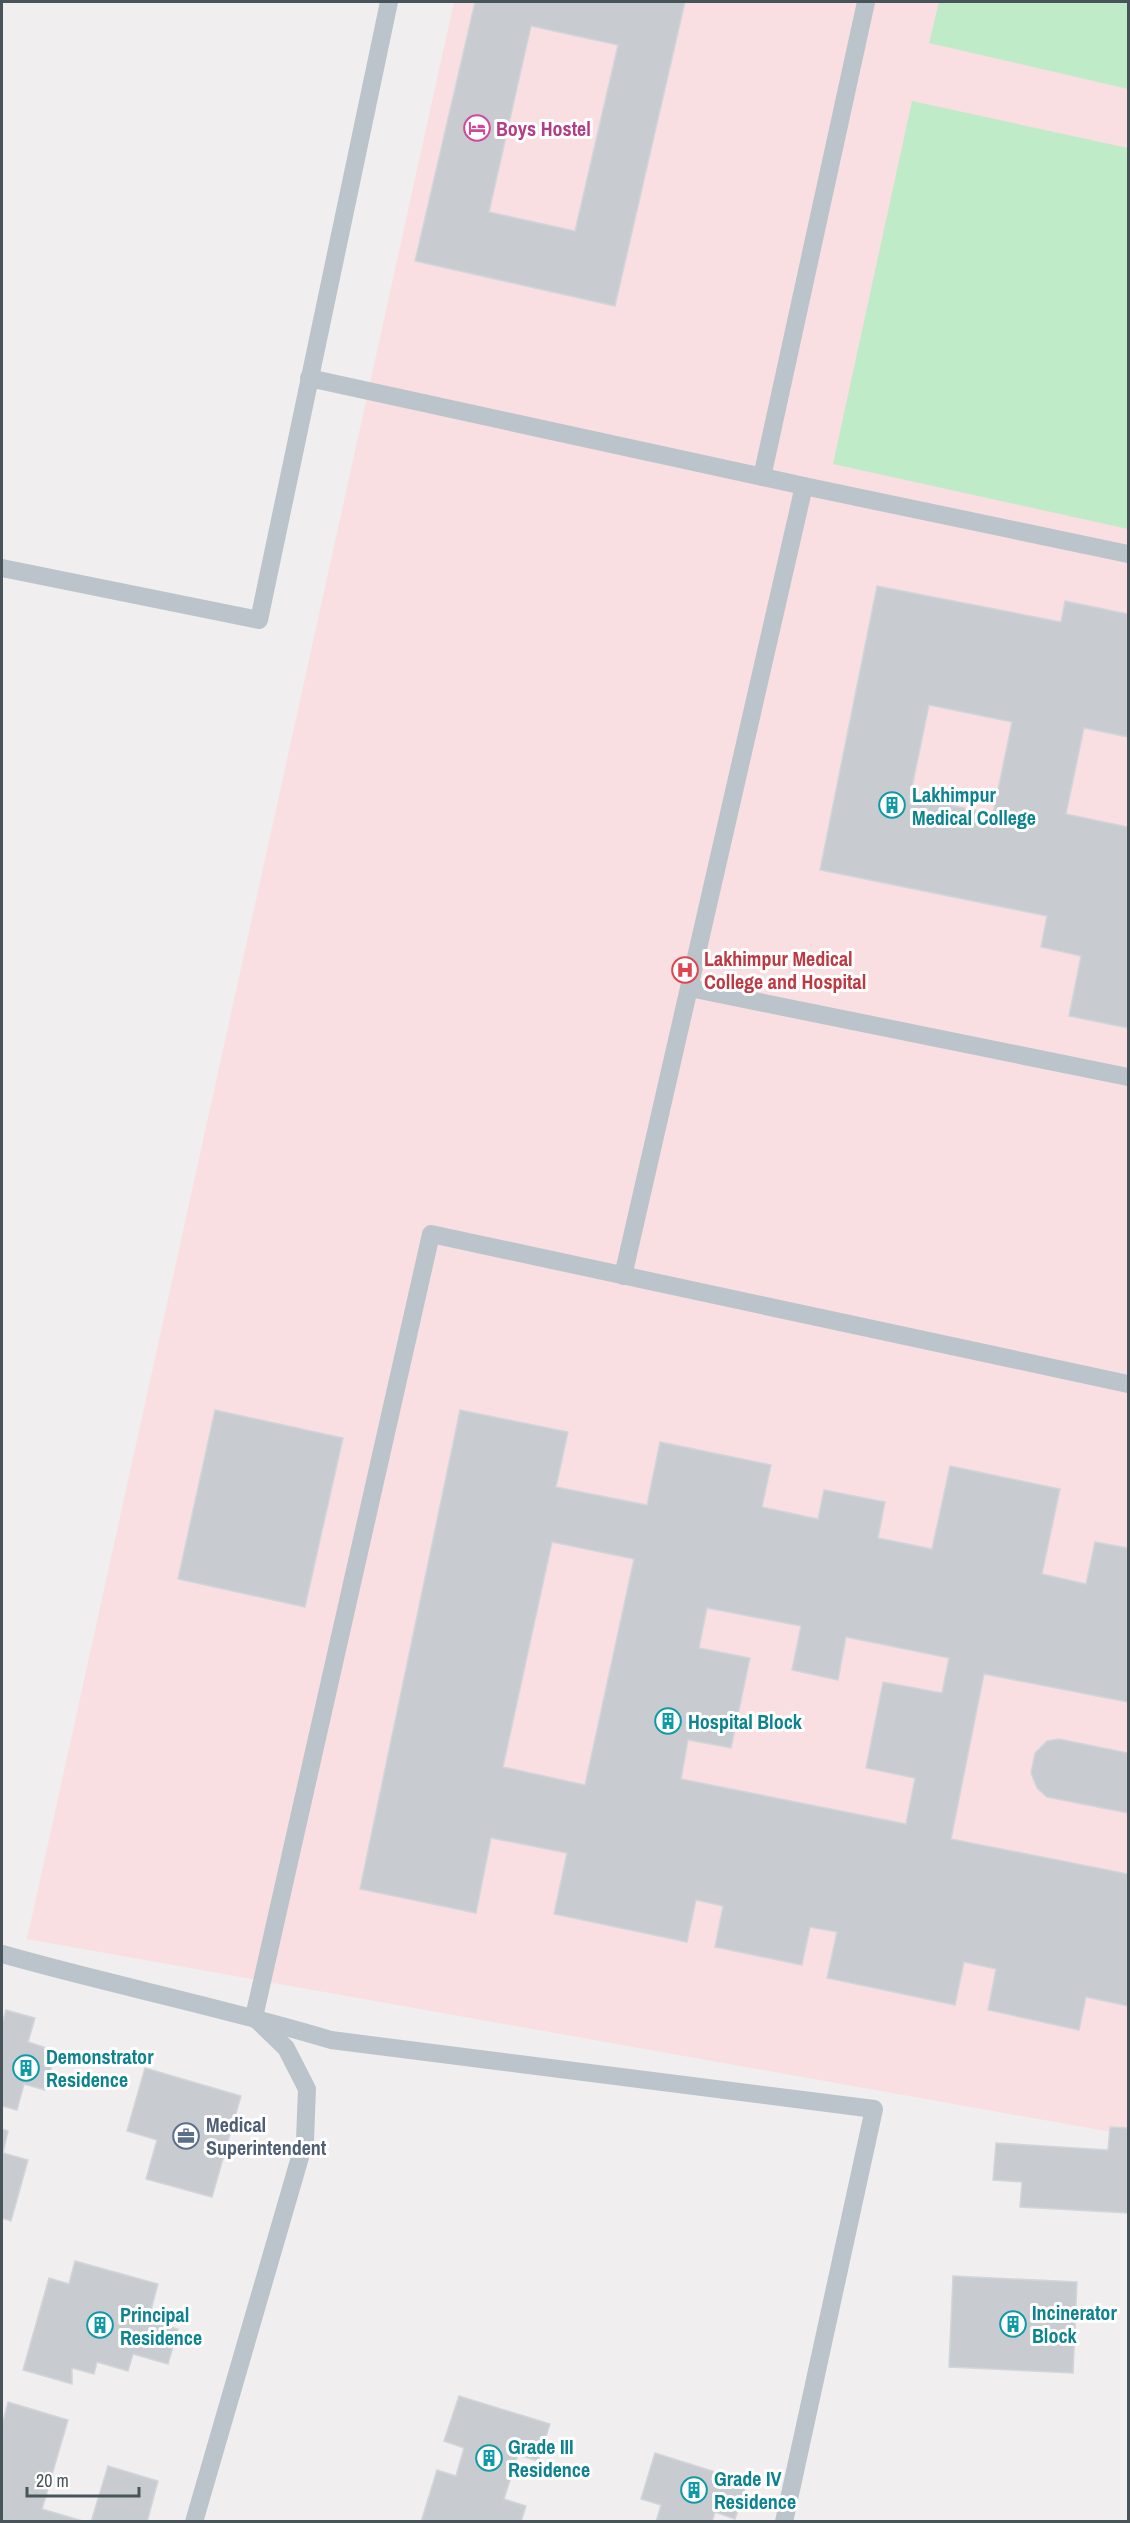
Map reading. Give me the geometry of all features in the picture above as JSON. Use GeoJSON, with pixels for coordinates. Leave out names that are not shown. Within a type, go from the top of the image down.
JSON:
{"type":"FeatureCollection","features":[{"type":"Feature","properties":{"kind":"lane"},"geometry":{"type":"LineString","coordinates":[[2,568],[259,620],[389,2]]}},
{"type":"Feature","properties":{"kind":"lane"},"geometry":{"type":"LineString","coordinates":[[762,477],[866,2]]}},
{"type":"Feature","properties":{"kind":"lane"},"geometry":{"type":"LineString","coordinates":[[309,378],[1128,554]]}},
{"type":"Feature","properties":{"kind":"lane"},"geometry":{"type":"LineString","coordinates":[[623,1276],[804,486]]}},
{"type":"Feature","properties":{"kind":"lane"},"geometry":{"type":"LineString","coordinates":[[690,987],[1128,1077]]}},
{"type":"Feature","properties":{"kind":"lane"},"geometry":{"type":"LineString","coordinates":[[254,2017],[431,1234],[1128,1384]]}},
{"type":"Feature","properties":{"kind":"lane"},"geometry":{"type":"LineString","coordinates":[[2,1954],[54,1969],[254,2017],[331,2040],[874,2109],[784,2522]]}},
{"type":"Feature","properties":{"kind":"lane"},"geometry":{"type":"LineString","coordinates":[[194,2522],[305,2140],[307,2089],[286,2048],[254,2017]]}},
{"type":"Feature","properties":{"kind":"shaded area","name":"Lakhimpur Medical College and Hospital"},"geometry":{"type":"Polygon","coordinates":[[[454,2],[1128,2],[1128,2135],[27,1939],[454,2]]]}},
{"type":"Feature","properties":{"kind":"green space"},"geometry":{"type":"Polygon","coordinates":[[[939,2],[1128,2],[1128,89],[929,43],[939,2]]]}},
{"type":"Feature","properties":{"kind":"green space"},"geometry":{"type":"Polygon","coordinates":[[[912,101],[1128,148],[1128,529],[833,464],[912,101]]]}},
{"type":"Feature","properties":{"kind":"building","name":"Boys Hostel"},"geometry":{"type":"Polygon","coordinates":[[[475,2],[685,2],[615,306],[415,261],[475,2]],[[531,26],[489,212],[575,231],[618,45],[531,26]]]}},
{"type":"Feature","properties":{"kind":"building","name":"Lakhimpur Medical College"},"geometry":{"type":"Polygon","coordinates":[[[877,586],[1061,622],[1065,601],[1128,614],[1128,737],[1084,728],[1066,814],[1128,827],[1128,1028],[1069,1016],[1081,956],[1041,947],[1047,916],[820,870],[877,586]],[[929,705],[910,797],[993,814],[1012,722],[929,705]]]}},
{"type":"Feature","properties":{"kind":"building"},"geometry":{"type":"Polygon","coordinates":[[[215,1410],[343,1438],[305,1607],[178,1579],[215,1410]]]}},
{"type":"Feature","properties":{"kind":"building","name":"Hospital Block"},"geometry":{"type":"Polygon","coordinates":[[[460,1410],[568,1432],[556,1487],[647,1505],[660,1442],[771,1465],[762,1507],[818,1519],[824,1490],[885,1502],[878,1538],[932,1549],[950,1466],[1060,1489],[1042,1574],[1086,1584],[1095,1542],[1128,1548],[1128,1702],[984,1674],[951,1839],[1128,1874],[1128,2006],[1086,1997],[1079,2030],[988,2010],[996,1969],[964,1962],[955,2005],[827,1978],[837,1932],[810,1927],[802,1965],[715,1947],[723,1906],[696,1900],[687,1942],[554,1914],[567,1853],[491,1838],[476,1913],[360,1889],[460,1410]],[[552,1542],[503,1767],[585,1785],[634,1559],[552,1542]],[[707,1608],[699,1648],[750,1658],[731,1748],[688,1740],[681,1779],[906,1824],[915,1778],[866,1768],[883,1682],[942,1693],[949,1658],[846,1637],[838,1680],[792,1670],[801,1626],[707,1608]]]}},
{"type":"Feature","properties":{"kind":"building"},"geometry":{"type":"Polygon","coordinates":[[[1059,1739],[1128,1753],[1128,1813],[1047,1797],[1037,1788],[1031,1773],[1035,1753],[1047,1741],[1059,1739]]]}},
{"type":"Feature","properties":{"kind":"building","name":"Demonstrator Residence"},"geometry":{"type":"Polygon","coordinates":[[[6,2010],[35,2018],[28,2042],[56,2051],[45,2090],[24,2084],[17,2110],[2,2106],[2,2025],[6,2010]]]}},
{"type":"Feature","properties":{"kind":"building","name":"Medical Superintendent"},"geometry":{"type":"Polygon","coordinates":[[[145,2068],[241,2096],[212,2197],[146,2179],[157,2140],[127,2131],[145,2068]]]}},
{"type":"Feature","properties":{"kind":"building"},"geometry":{"type":"Polygon","coordinates":[[[1110,2127],[1128,2128],[1128,2213],[1020,2207],[1022,2182],[993,2180],[996,2143],[1108,2150],[1110,2127]]]}},
{"type":"Feature","properties":{"kind":"building","name":"Demonstrator Residence"},"geometry":{"type":"Polygon","coordinates":[[[2,2129],[8,2131],[3,2153],[28,2160],[11,2221],[2,2218],[2,2129]]]}},
{"type":"Feature","properties":{"kind":"building","name":"Principal Residence"},"geometry":{"type":"Polygon","coordinates":[[[75,2261],[158,2284],[148,2321],[178,2329],[168,2364],[133,2354],[128,2371],[97,2362],[94,2374],[72,2368],[72,2384],[23,2370],[49,2278],[69,2284],[75,2261]]]}},
{"type":"Feature","properties":{"kind":"building","name":"Incinerator Block"},"geometry":{"type":"Polygon","coordinates":[[[953,2276],[1077,2282],[1073,2373],[949,2367],[953,2276]]]}},
{"type":"Feature","properties":{"kind":"building","name":"Grade III Residence"},"geometry":{"type":"Polygon","coordinates":[[[459,2396],[550,2424],[538,2461],[518,2455],[504,2499],[526,2506],[521,2522],[421,2522],[437,2470],[456,2476],[464,2448],[444,2441],[459,2396]]]}},
{"type":"Feature","properties":{"kind":"building"},"geometry":{"type":"Polygon","coordinates":[[[8,2402],[68,2420],[42,2509],[86,2522],[2,2522],[2,2426],[8,2402]]]}},
{"type":"Feature","properties":{"kind":"building","name":"Grade IV Residence"},"geometry":{"type":"Polygon","coordinates":[[[655,2453],[747,2482],[735,2519],[715,2512],[712,2522],[656,2522],[661,2505],[641,2499],[655,2453]]]}},
{"type":"Feature","properties":{"kind":"building"},"geometry":{"type":"Polygon","coordinates":[[[108,2466],[158,2481],[147,2522],[91,2522],[108,2466]]]}},
{"type":"Feature","properties":{"kind":"place","name":"Boys Hostel"},"geometry":{"type":"Point","coordinates":[477,128]}},
{"type":"Feature","properties":{"kind":"place","name":"Lakhimpur Medical College"},"geometry":{"type":"Point","coordinates":[892,805]}},
{"type":"Feature","properties":{"kind":"place","name":"Lakhimpur Medical College and Hospital"},"geometry":{"type":"Point","coordinates":[685,970]}},
{"type":"Feature","properties":{"kind":"place","name":"Hospital Block"},"geometry":{"type":"Point","coordinates":[668,1721]}},
{"type":"Feature","properties":{"kind":"place","name":"Demonstrator Residence"},"geometry":{"type":"Point","coordinates":[26,2068]}},
{"type":"Feature","properties":{"kind":"place","name":"Medical Superintendent"},"geometry":{"type":"Point","coordinates":[186,2136]}},
{"type":"Feature","properties":{"kind":"place","name":"Incinerator Block"},"geometry":{"type":"Point","coordinates":[1013,2324]}},
{"type":"Feature","properties":{"kind":"place","name":"Principal Residence"},"geometry":{"type":"Point","coordinates":[100,2325]}},
{"type":"Feature","properties":{"kind":"place","name":"Grade III Residence"},"geometry":{"type":"Point","coordinates":[489,2458]}},
{"type":"Feature","properties":{"kind":"place","name":"Grade IV Residence"},"geometry":{"type":"Point","coordinates":[694,2490]}}]}
